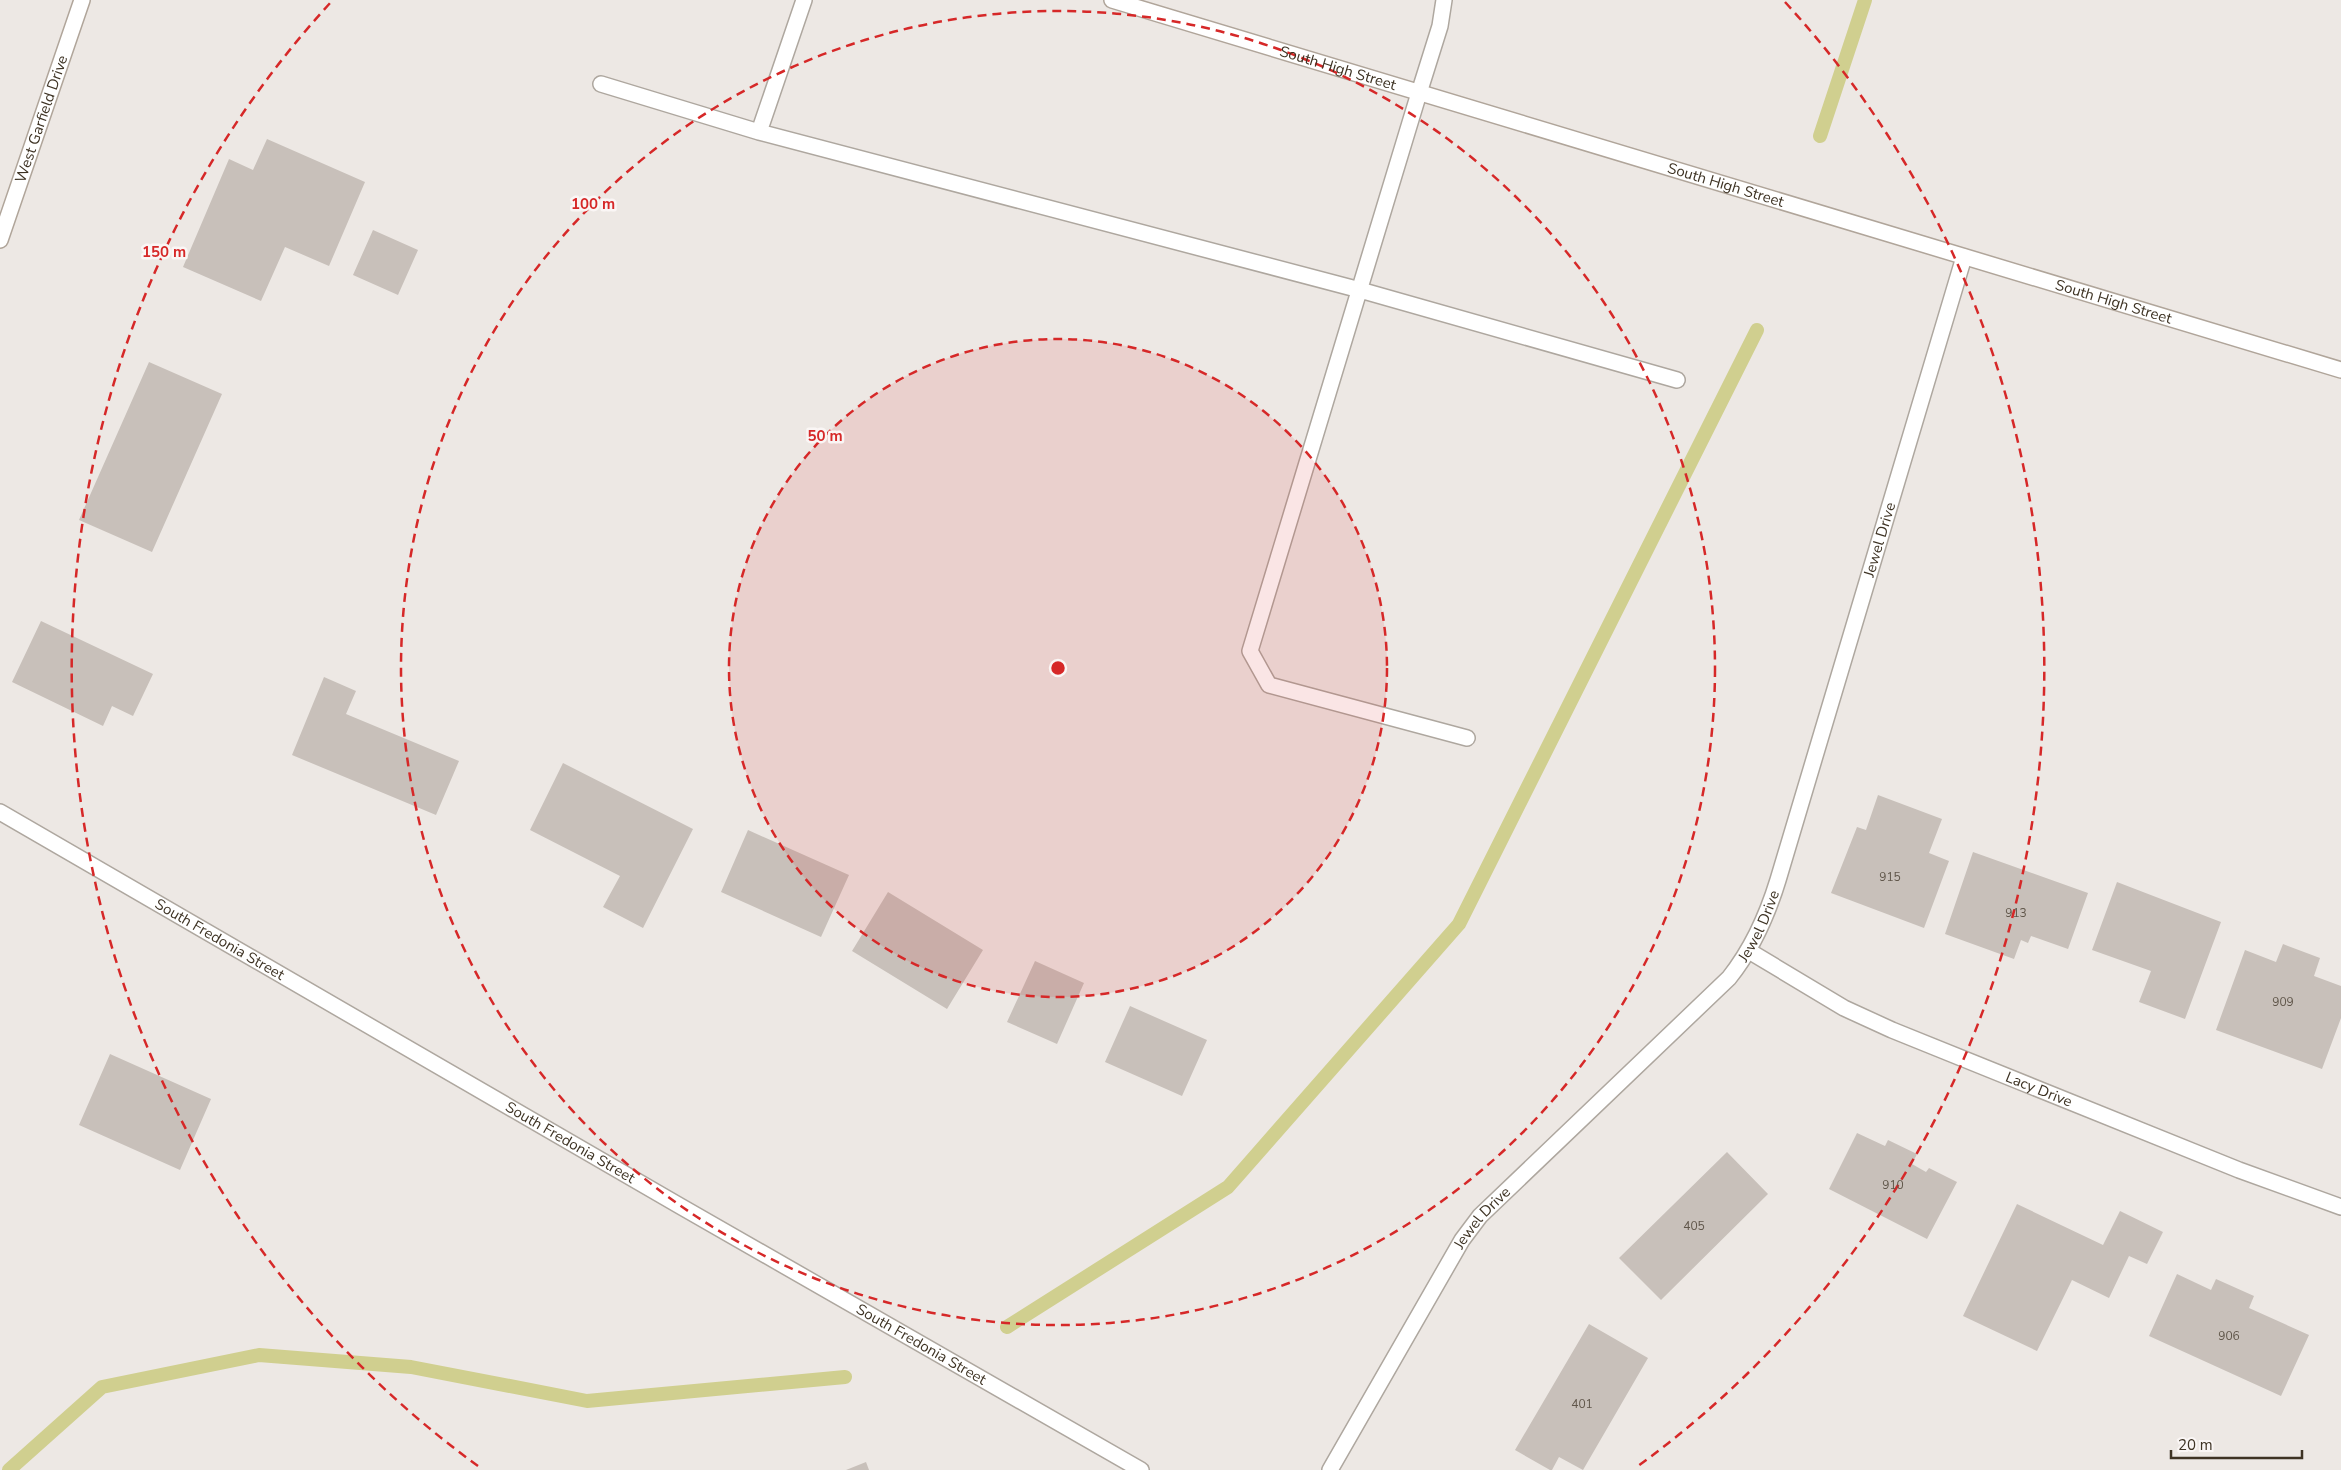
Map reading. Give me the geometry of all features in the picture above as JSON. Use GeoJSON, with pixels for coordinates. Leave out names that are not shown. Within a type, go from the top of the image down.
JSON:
{"type":"FeatureCollection","features":[{"type":"Feature","properties":{"kind":"street","name":"West Garfield Drive"},"geometry":{"type":"LineString","coordinates":[[0,240],[82,0]]}},
{"type":"Feature","properties":{"kind":"street"},"geometry":{"type":"LineString","coordinates":[[759,132],[804,0]]}},
{"type":"Feature","properties":{"kind":"street","name":"South High Street"},"geometry":{"type":"LineString","coordinates":[[1112,0],[2341,370]]}},
{"type":"Feature","properties":{"kind":"street"},"geometry":{"type":"LineString","coordinates":[[1444,0],[1440,26],[1250,651],[1268,685],[1467,738]]}},
{"type":"Feature","properties":{"kind":"street"},"geometry":{"type":"LineString","coordinates":[[601,84],[759,132],[1360,290],[1677,380]]}},
{"type":"Feature","properties":{"kind":"street","name":"Jewel Drive"},"geometry":{"type":"LineString","coordinates":[[1330,1470],[1462,1240],[1480,1216],[1729,978],[1749,951],[1773,897],[1964,257]]}},
{"type":"Feature","properties":{"kind":"street","name":"South Fredonia Street"},"geometry":{"type":"LineString","coordinates":[[0,812],[680,1206],[1141,1470]]}},
{"type":"Feature","properties":{"kind":"street","name":"Lacy Drive"},"geometry":{"type":"LineString","coordinates":[[1749,951],[1844,1008],[1892,1030],[2240,1170],[2341,1207]]}},
{"type":"Feature","properties":{"kind":"building"},"geometry":{"type":"Polygon","coordinates":[[[267,139],[365,182],[329,266],[285,247],[261,301],[183,267],[229,159],[253,170],[267,139]]]}},
{"type":"Feature","properties":{"kind":"building"},"geometry":{"type":"Polygon","coordinates":[[[373,230],[418,250],[398,295],[353,275],[373,230]]]}},
{"type":"Feature","properties":{"kind":"building"},"geometry":{"type":"Polygon","coordinates":[[[149,362],[222,394],[152,552],[79,520],[149,362]]]}},
{"type":"Feature","properties":{"kind":"building"},"geometry":{"type":"Polygon","coordinates":[[[41,621],[153,674],[133,716],[112,706],[103,726],[12,682],[41,621]]]}},
{"type":"Feature","properties":{"kind":"building"},"geometry":{"type":"Polygon","coordinates":[[[324,677],[356,691],[346,714],[459,761],[436,815],[292,755],[324,677]]]}},
{"type":"Feature","properties":{"kind":"building"},"geometry":{"type":"Polygon","coordinates":[[[563,763],[693,829],[643,928],[603,907],[620,876],[530,830],[563,763]]]}},
{"type":"Feature","properties":{"kind":"building"},"geometry":{"type":"Polygon","coordinates":[[[1878,795],[1942,819],[1929,853],[1949,861],[1924,928],[1831,893],[1857,827],[1866,830],[1878,795]]]}},
{"type":"Feature","properties":{"kind":"building"},"geometry":{"type":"Polygon","coordinates":[[[748,830],[849,875],[821,937],[721,892],[748,830]]]}},
{"type":"Feature","properties":{"kind":"building"},"geometry":{"type":"Polygon","coordinates":[[[1973,852],[2088,893],[2068,949],[2031,936],[2028,943],[2021,940],[2014,959],[1945,934],[1973,852]]]}},
{"type":"Feature","properties":{"kind":"building"},"geometry":{"type":"Polygon","coordinates":[[[2117,882],[2221,922],[2185,1019],[2139,1002],[2151,971],[2092,950],[2117,882]]]}},
{"type":"Feature","properties":{"kind":"building"},"geometry":{"type":"Polygon","coordinates":[[[888,892],[983,950],[947,1009],[852,951],[888,892]]]}},
{"type":"Feature","properties":{"kind":"building"},"geometry":{"type":"Polygon","coordinates":[[[2283,944],[2320,958],[2314,976],[2341,986],[2341,1018],[2322,1069],[2216,1030],[2245,950],[2276,962],[2283,944]]]}},
{"type":"Feature","properties":{"kind":"building"},"geometry":{"type":"Polygon","coordinates":[[[1035,961],[1084,983],[1057,1044],[1007,1022],[1035,961]]]}},
{"type":"Feature","properties":{"kind":"building"},"geometry":{"type":"Polygon","coordinates":[[[1130,1006],[1207,1040],[1182,1096],[1105,1062],[1130,1006]]]}},
{"type":"Feature","properties":{"kind":"building"},"geometry":{"type":"Polygon","coordinates":[[[110,1054],[211,1099],[180,1170],[79,1125],[110,1054]]]}},
{"type":"Feature","properties":{"kind":"building"},"geometry":{"type":"Polygon","coordinates":[[[1857,1133],[1885,1146],[1888,1140],[1917,1154],[1912,1164],[1926,1172],[1929,1168],[1957,1182],[1927,1239],[1829,1189],[1857,1133]]]}},
{"type":"Feature","properties":{"kind":"building"},"geometry":{"type":"Polygon","coordinates":[[[1727,1152],[1768,1194],[1661,1300],[1619,1258],[1727,1152]]]}},
{"type":"Feature","properties":{"kind":"building"},"geometry":{"type":"Polygon","coordinates":[[[2017,1204],[2103,1245],[2120,1211],[2163,1232],[2147,1264],[2129,1256],[2109,1298],[2072,1280],[2037,1351],[1963,1316],[2017,1204]]]}},
{"type":"Feature","properties":{"kind":"building"},"geometry":{"type":"Polygon","coordinates":[[[2177,1274],[2211,1290],[2216,1279],[2254,1296],[2249,1308],[2309,1335],[2281,1396],[2149,1336],[2177,1274]]]}},
{"type":"Feature","properties":{"kind":"building"},"geometry":{"type":"Polygon","coordinates":[[[1589,1324],[1648,1358],[1583,1470],[1559,1457],[1552,1470],[1550,1470],[1515,1450],[1589,1324]]]}},
{"type":"Feature","properties":{"kind":"building"},"geometry":{"type":"Polygon","coordinates":[[[866,1462],[869,1470],[846,1470],[866,1462]]]}},
{"type":"Feature","properties":{"kind":"waterway"},"geometry":{"type":"LineString","coordinates":[[1820,136],[1865,0]]}},
{"type":"Feature","properties":{"kind":"waterway"},"geometry":{"type":"LineString","coordinates":[[1007,1327],[1228,1187],[1459,924],[1757,330]]}},
{"type":"Feature","properties":{"kind":"waterway"},"geometry":{"type":"LineString","coordinates":[[9,1470],[102,1387],[259,1355],[411,1367],[587,1401],[845,1377]]}}]}
